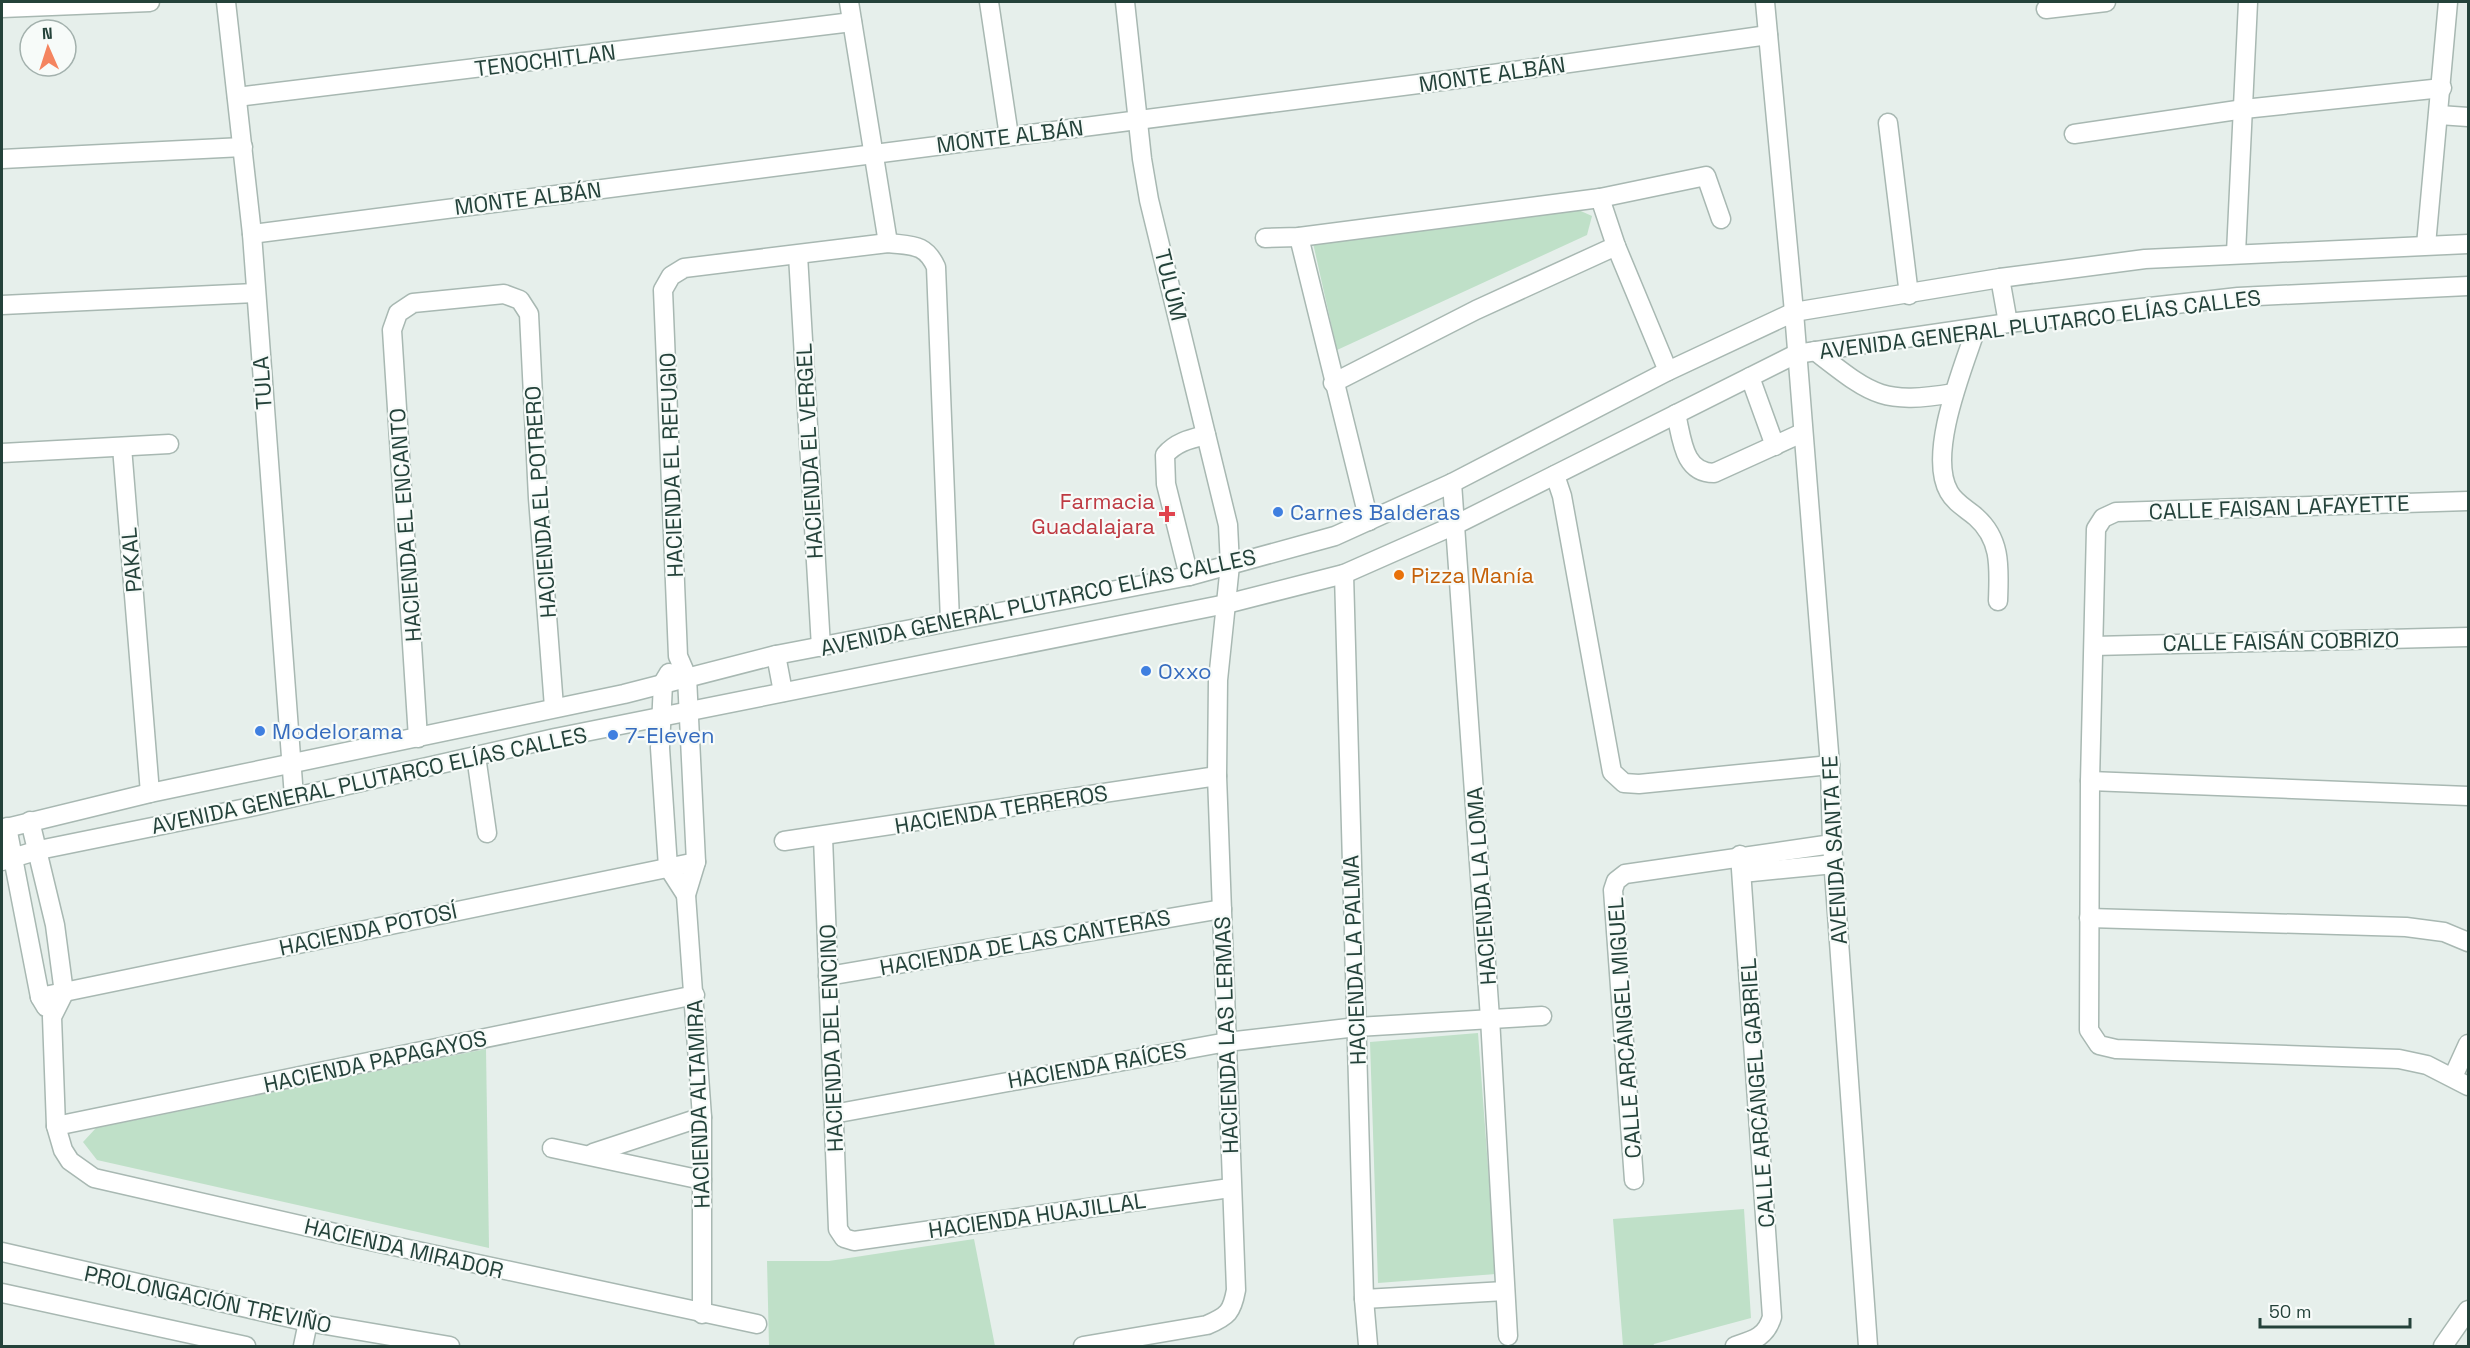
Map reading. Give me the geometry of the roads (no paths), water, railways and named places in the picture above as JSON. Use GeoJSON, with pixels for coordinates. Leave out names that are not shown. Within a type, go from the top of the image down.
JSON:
{"type":"FeatureCollection","features":[{"type":"Feature","properties":{"kind":"street"},"geometry":{"type":"LineString","coordinates":[[2,8],[150,2]]}},
{"type":"Feature","properties":{"kind":"street","name":"TULA"},"geometry":{"type":"LineString","coordinates":[[226,2],[252,234],[294,797]]}},
{"type":"Feature","properties":{"kind":"street"},"geometry":{"type":"LineString","coordinates":[[849,2],[888,243]]}},
{"type":"Feature","properties":{"kind":"street"},"geometry":{"type":"LineString","coordinates":[[989,2],[1009,136]]}},
{"type":"Feature","properties":{"kind":"street","name":"TULÚM"},"geometry":{"type":"LineString","coordinates":[[1125,2],[1137,120],[1149,200],[1228,525],[1230,565],[1226,604]]}},
{"type":"Feature","properties":{"kind":"street","name":"AVENIDA SANTA FE"},"geometry":{"type":"LineString","coordinates":[[1765,2],[1794,312],[1830,765],[1832,844],[1868,1347]]}},
{"type":"Feature","properties":{"kind":"street"},"geometry":{"type":"LineString","coordinates":[[2046,9],[2106,2]]}},
{"type":"Feature","properties":{"kind":"street"},"geometry":{"type":"LineString","coordinates":[[2236,253],[2248,2]]}},
{"type":"Feature","properties":{"kind":"street"},"geometry":{"type":"LineString","coordinates":[[2426,245],[2448,2]]}},
{"type":"Feature","properties":{"kind":"street","name":"TENOCHITLAN"},"geometry":{"type":"LineString","coordinates":[[237,97],[852,22]]}},
{"type":"Feature","properties":{"kind":"street","name":"MONTE ALBÁN"},"geometry":{"type":"LineString","coordinates":[[252,234],[1457,79],[1768,35]]}},
{"type":"Feature","properties":{"kind":"street"},"geometry":{"type":"LineString","coordinates":[[2074,134],[2244,109],[2442,88]]}},
{"type":"Feature","properties":{"kind":"street"},"geometry":{"type":"LineString","coordinates":[[2439,115],[2469,117]]}},
{"type":"Feature","properties":{"kind":"street"},"geometry":{"type":"LineString","coordinates":[[1888,123],[1909,295]]}},
{"type":"Feature","properties":{"kind":"street"},"geometry":{"type":"LineString","coordinates":[[2,159],[243,147]]}},
{"type":"Feature","properties":{"kind":"street"},"geometry":{"type":"LineString","coordinates":[[1265,238],[1299,237],[1600,198],[1706,176],[1721,219]]}},
{"type":"Feature","properties":{"kind":"street"},"geometry":{"type":"LineString","coordinates":[[1600,198],[1616,246],[1668,371]]}},
{"type":"Feature","properties":{"kind":"street"},"geometry":{"type":"LineString","coordinates":[[1299,237],[1333,383],[1369,522]]}},
{"type":"Feature","properties":{"kind":"street"},"geometry":{"type":"LineString","coordinates":[[798,255],[888,243],[918,246],[929,253],[936,267],[950,621]]}},
{"type":"Feature","properties":{"kind":"street","name":"AVENIDA GENERAL PLUTARCO ELÍAS CALLES"},"geometry":{"type":"LineString","coordinates":[[4,828],[150,793],[624,694],[776,655],[1189,576],[1335,536],[1452,483],[1668,371],[1794,312],[2000,279],[2145,259],[2469,244]]}},
{"type":"Feature","properties":{"kind":"street"},"geometry":{"type":"LineString","coordinates":[[1333,383],[1476,310],[1616,246]]}},
{"type":"Feature","properties":{"kind":"street","name":"HACIENDA EL REFUGIO"},"geometry":{"type":"LineString","coordinates":[[687,677],[678,656],[663,290],[671,276],[684,268],[798,255]]}},
{"type":"Feature","properties":{"kind":"street","name":"HACIENDA EL VERGEL"},"geometry":{"type":"LineString","coordinates":[[798,255],[821,647]]}},
{"type":"Feature","properties":{"kind":"street"},"geometry":{"type":"LineString","coordinates":[[2000,279],[2008,323]]}},
{"type":"Feature","properties":{"kind":"street","name":"AVENIDA GENERAL PLUTARCO ELÍAS CALLES"},"geometry":{"type":"LineString","coordinates":[[8,859],[39,850],[688,711],[1226,604],[1344,574],[1455,525],[1796,354],[2008,323],[2238,297],[2469,286]]}},
{"type":"Feature","properties":{"kind":"street"},"geometry":{"type":"LineString","coordinates":[[2,305],[255,293]]}},
{"type":"Feature","properties":{"kind":"street","name":"HACIENDA EL POTRERO"},"geometry":{"type":"LineString","coordinates":[[398,313],[413,303],[504,294],[519,300],[529,314],[538,498],[554,707]]}},
{"type":"Feature","properties":{"kind":"street","name":"HACIENDA EL ENCANTO"},"geometry":{"type":"LineString","coordinates":[[398,313],[392,330],[418,738]]}},
{"type":"Feature","properties":{"kind":"street"},"geometry":{"type":"LineString","coordinates":[[1976,329],[1954,393],[1941,449],[1946,485],[1953,498],[1977,518],[1991,534],[1999,556],[1998,601]]}},
{"type":"Feature","properties":{"kind":"street"},"geometry":{"type":"LineString","coordinates":[[1815,351],[1859,385],[1889,398],[1916,399],[1954,393]]}},
{"type":"Feature","properties":{"kind":"street"},"geometry":{"type":"LineString","coordinates":[[1750,377],[1775,446]]}},
{"type":"Feature","properties":{"kind":"street"},"geometry":{"type":"LineString","coordinates":[[1676,414],[1686,456],[1693,468],[1703,473],[1714,474],[1802,433]]}},
{"type":"Feature","properties":{"kind":"street"},"geometry":{"type":"LineString","coordinates":[[1189,576],[1166,484],[1165,455],[1172,447],[1184,441],[1206,435]]}},
{"type":"Feature","properties":{"kind":"street"},"geometry":{"type":"LineString","coordinates":[[2,453],[169,444]]}},
{"type":"Feature","properties":{"kind":"street","name":"PAKAL"},"geometry":{"type":"LineString","coordinates":[[122,447],[150,793]]}},
{"type":"Feature","properties":{"kind":"street"},"geometry":{"type":"LineString","coordinates":[[1556,475],[1562,496],[1612,772],[1624,783],[1639,784],[1830,765]]}},
{"type":"Feature","properties":{"kind":"street","name":"HACIENDA LA LOMA"},"geometry":{"type":"LineString","coordinates":[[1452,483],[1491,1018],[1508,1336]]}},
{"type":"Feature","properties":{"kind":"street","name":"CALLE FAISAN LAFAYETTE"},"geometry":{"type":"LineString","coordinates":[[2094,646],[2096,529],[2103,518],[2116,512],[2469,501]]}},
{"type":"Feature","properties":{"kind":"street","name":"HACIENDA LA PALMA"},"geometry":{"type":"LineString","coordinates":[[1344,574],[1364,1299],[1368,1345]]}},
{"type":"Feature","properties":{"kind":"street","name":"HACIENDA LAS LERMAS"},"geometry":{"type":"LineString","coordinates":[[1083,1347],[1207,1325],[1222,1319],[1233,1308],[1236,1290],[1230,1188],[1217,776],[1218,680],[1226,604]]}},
{"type":"Feature","properties":{"kind":"street","name":"CALLE FAISÁN COBRIZO"},"geometry":{"type":"LineString","coordinates":[[2094,646],[2469,637]]}},
{"type":"Feature","properties":{"kind":"street"},"geometry":{"type":"LineString","coordinates":[[2094,646],[2090,782],[2089,1030],[2099,1044],[2116,1049],[2399,1059],[2427,1065],[2461,1082],[2469,1044]]}},
{"type":"Feature","properties":{"kind":"street"},"geometry":{"type":"LineString","coordinates":[[776,655],[783,692]]}},
{"type":"Feature","properties":{"kind":"street"},"geometry":{"type":"LineString","coordinates":[[668,867],[661,717],[663,683],[678,656]]}},
{"type":"Feature","properties":{"kind":"street","name":"HACIENDA ALTAMIRA"},"geometry":{"type":"LineString","coordinates":[[687,677],[696,862],[686,895],[702,1117],[702,1314]]}},
{"type":"Feature","properties":{"kind":"street"},"geometry":{"type":"LineString","coordinates":[[476,756],[487,833]]}},
{"type":"Feature","properties":{"kind":"street","name":"HACIENDA TERREROS"},"geometry":{"type":"LineString","coordinates":[[784,841],[823,837],[1217,776]]}},
{"type":"Feature","properties":{"kind":"street"},"geometry":{"type":"LineString","coordinates":[[2090,782],[2469,796]]}},
{"type":"Feature","properties":{"kind":"street"},"geometry":{"type":"LineString","coordinates":[[30,821],[39,850],[55,925],[64,993],[52,1017],[56,1126]]}},
{"type":"Feature","properties":{"kind":"street"},"geometry":{"type":"LineString","coordinates":[[4,828],[8,859],[40,997],[52,1017]]}},
{"type":"Feature","properties":{"kind":"street","name":"HACIENDA DEL ENCINO"},"geometry":{"type":"LineString","coordinates":[[823,837],[838,1229],[844,1238]]}},
{"type":"Feature","properties":{"kind":"street","name":"CALLE ARCÁNGEL MIGUEL"},"geometry":{"type":"LineString","coordinates":[[1741,864],[1832,844]]}},
{"type":"Feature","properties":{"kind":"street","name":"HACIENDA POTOSÍ"},"geometry":{"type":"LineString","coordinates":[[40,997],[696,862]]}},
{"type":"Feature","properties":{"kind":"street","name":"CALLE ARCÁNGEL MIGUEL"},"geometry":{"type":"LineString","coordinates":[[1634,1180],[1613,890],[1616,881],[1625,874],[1741,864],[1834,864]]}},
{"type":"Feature","properties":{"kind":"street","name":"CALLE ARCÁNGEL GABRIEL"},"geometry":{"type":"LineString","coordinates":[[1735,1347],[1758,1339],[1768,1331],[1772,1317],[1741,864]]}},
{"type":"Feature","properties":{"kind":"street","name":"HACIENDA ALTAMIRA"},"geometry":{"type":"LineString","coordinates":[[668,867],[686,895]]}},
{"type":"Feature","properties":{"kind":"street","name":"HACIENDA DE LAS CANTERAS"},"geometry":{"type":"LineString","coordinates":[[828,976],[1222,909]]}},
{"type":"Feature","properties":{"kind":"street"},"geometry":{"type":"LineString","coordinates":[[2089,918],[2406,927],[2444,932],[2469,942]]}},
{"type":"Feature","properties":{"kind":"street","name":"HACIENDA PAPAGAYOS"},"geometry":{"type":"LineString","coordinates":[[56,1126],[695,995]]}},
{"type":"Feature","properties":{"kind":"street","name":"HACIENDA RAÍCES"},"geometry":{"type":"LineString","coordinates":[[833,1114],[1227,1042],[1357,1028],[1542,1016]]}},
{"type":"Feature","properties":{"kind":"street"},"geometry":{"type":"LineString","coordinates":[[590,1154],[702,1117]]}},
{"type":"Feature","properties":{"kind":"street","name":"HACIENDA MIRADOR"},"geometry":{"type":"LineString","coordinates":[[56,1126],[63,1150],[75,1166],[94,1178],[702,1314],[757,1324]]}},
{"type":"Feature","properties":{"kind":"street"},"geometry":{"type":"LineString","coordinates":[[552,1148],[590,1154],[702,1180]]}},
{"type":"Feature","properties":{"kind":"street","name":"HACIENDA HUAJILLAL"},"geometry":{"type":"LineString","coordinates":[[844,1238],[854,1241],[1230,1188]]}},
{"type":"Feature","properties":{"kind":"street","name":"PROLONGACIÓN TREVIÑO"},"geometry":{"type":"LineString","coordinates":[[2,1252],[308,1322],[450,1347]]}},
{"type":"Feature","properties":{"kind":"street"},"geometry":{"type":"LineString","coordinates":[[1364,1299],[1505,1291]]}},
{"type":"Feature","properties":{"kind":"street","name":"PROLONGACIÓN TREVIÑO"},"geometry":{"type":"LineString","coordinates":[[2,1293],[246,1347]]}},
{"type":"Feature","properties":{"kind":"street"},"geometry":{"type":"LineString","coordinates":[[2443,1347],[2469,1310]]}},
{"type":"Feature","properties":{"kind":"street"},"geometry":{"type":"LineString","coordinates":[[303,1347],[308,1322]]}},
{"type":"Feature","properties":{"kind":"place","name":"Carnes Balderas"},"geometry":{"type":"Point","coordinates":[1278,512]}},
{"type":"Feature","properties":{"kind":"place","name":"Farmacia Guadalajara"},"geometry":{"type":"Point","coordinates":[1167,514]}},
{"type":"Feature","properties":{"kind":"place","name":"Pizza Manía"},"geometry":{"type":"Point","coordinates":[1399,575]}},
{"type":"Feature","properties":{"kind":"place","name":"Oxxo"},"geometry":{"type":"Point","coordinates":[1146,671]}},
{"type":"Feature","properties":{"kind":"place","name":"Modelorama"},"geometry":{"type":"Point","coordinates":[260,731]}},
{"type":"Feature","properties":{"kind":"place","name":"7-Eleven"},"geometry":{"type":"Point","coordinates":[613,735]}}]}
